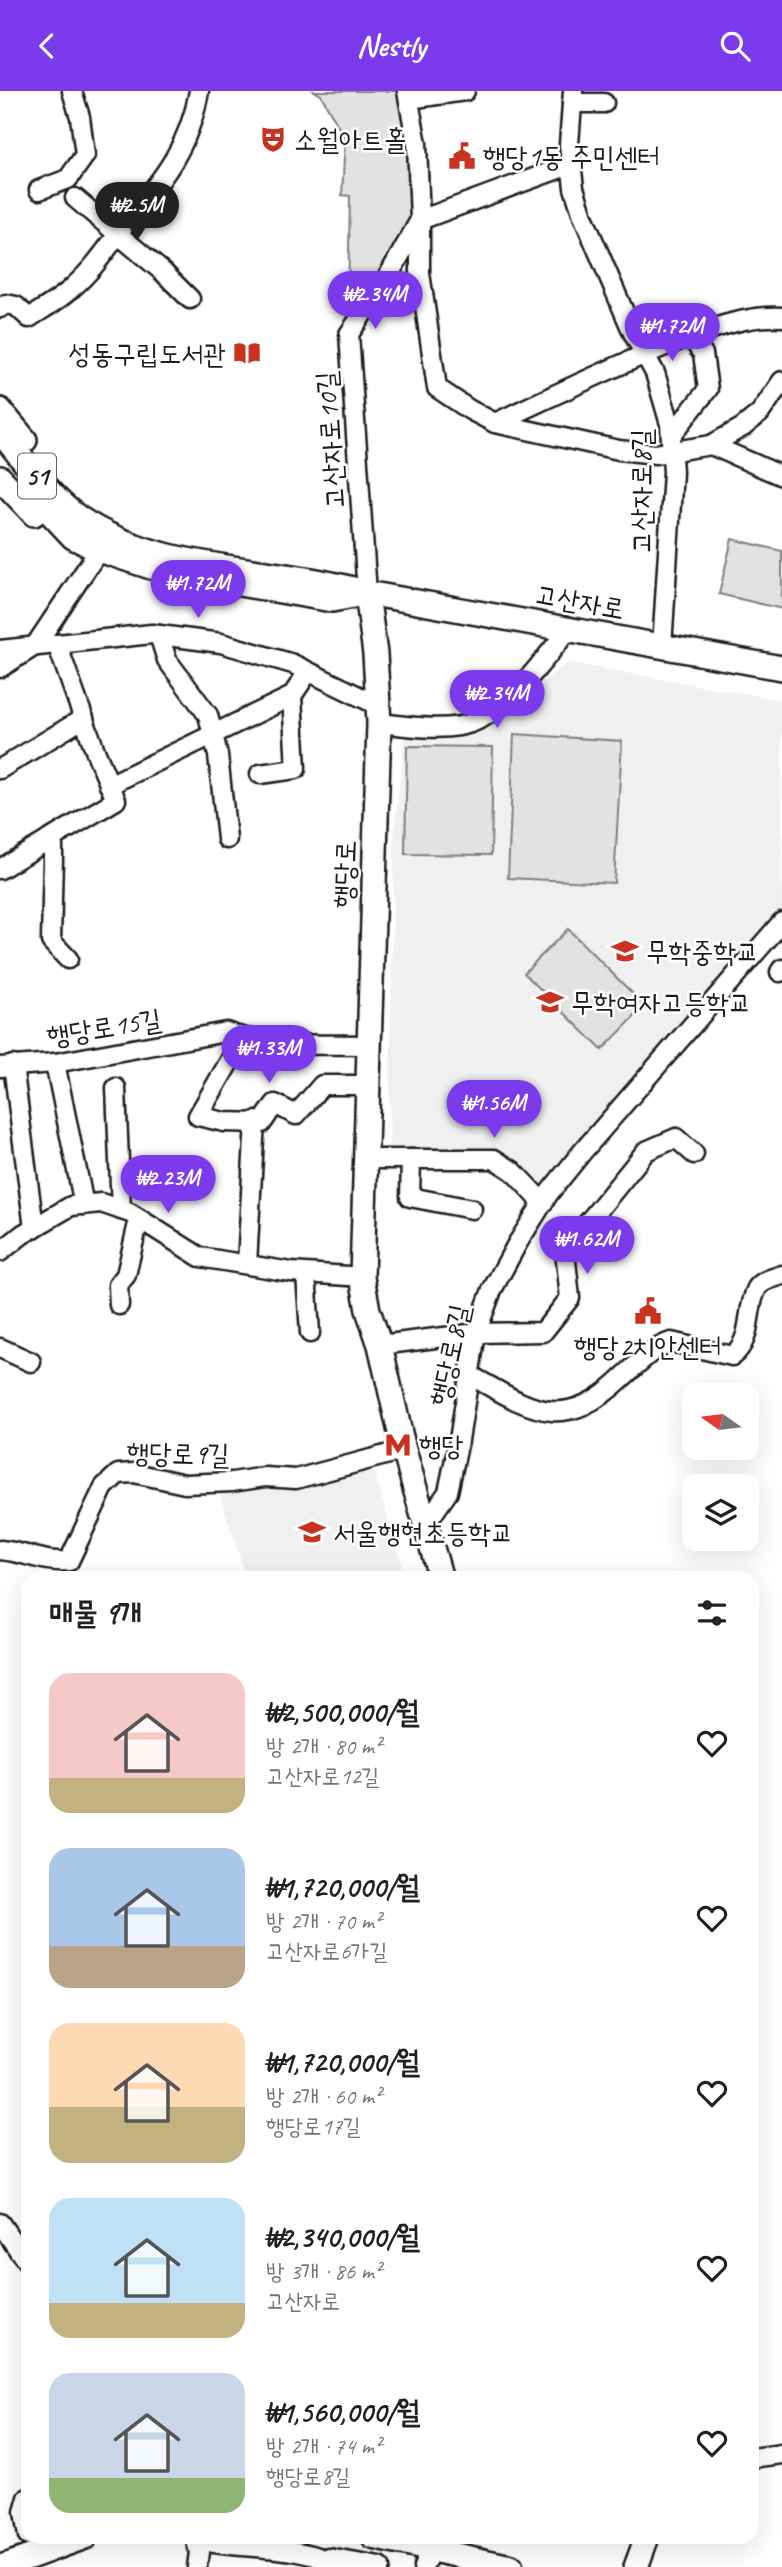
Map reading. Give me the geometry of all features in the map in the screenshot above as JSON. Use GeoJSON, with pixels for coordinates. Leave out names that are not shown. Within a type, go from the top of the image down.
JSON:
{"type":"FeatureCollection","features":[{"type":"Feature","properties":{"kind":"main road"},"geometry":{"type":"LineString","coordinates":[[0,410],[62,481],[75,527]]}},
{"type":"Feature","properties":{"kind":"main road","name":"고산자로"},"geometry":{"type":"LineString","coordinates":[[0,431],[75,527],[108,535],[171,558],[335,583],[367,593],[782,668]]}},
{"type":"Feature","properties":{"kind":"main road","name":"고산자로"},"geometry":{"type":"LineString","coordinates":[[0,454],[99,550],[164,571],[332,600],[367,593]]}},
{"type":"Feature","properties":{"kind":"main road"},"geometry":{"type":"LineString","coordinates":[[0,478],[30,511],[75,527]]}},
{"type":"Feature","properties":{"kind":"main road","name":"행당로"},"geometry":{"type":"LineString","coordinates":[[367,593],[375,655],[378,714],[362,1277],[404,1450],[439,1571]]}},
{"type":"Feature","properties":{"kind":"main road"},"geometry":{"type":"LineString","coordinates":[[2,2567],[33,2549],[55,2544]]}},
{"type":"Feature","properties":{"kind":"main road"},"geometry":{"type":"LineString","coordinates":[[389,2544],[430,2562],[511,2567]]}},
{"type":"Feature","properties":{"kind":"main road"},"geometry":{"type":"LineString","coordinates":[[636,2567],[644,2544]]}},
{"type":"Feature","properties":{"kind":"street"},"geometry":{"type":"LineString","coordinates":[[38,190],[68,179],[85,155],[80,117],[72,91]]}},
{"type":"Feature","properties":{"kind":"street"},"geometry":{"type":"LineString","coordinates":[[0,308],[6,304],[16,306],[29,318],[72,288],[103,255],[154,191],[179,150],[195,111],[199,91]]}},
{"type":"Feature","properties":{"kind":"street"},"geometry":{"type":"LineString","coordinates":[[465,91],[408,95],[418,144],[420,274],[437,388],[495,423],[619,450],[656,454],[671,443],[708,389],[703,354],[691,337]]}},
{"type":"Feature","properties":{"kind":"street","name":"고산자로8길"},"geometry":{"type":"LineString","coordinates":[[604,103],[572,97],[569,143],[574,188],[583,216],[633,333],[655,373],[670,424],[673,472],[662,647]]}},
{"type":"Feature","properties":{"kind":"street"},"geometry":{"type":"LineString","coordinates":[[420,220],[572,164]]}},
{"type":"Feature","properties":{"kind":"street"},"geometry":{"type":"LineString","coordinates":[[75,198],[163,272],[190,299]]}},
{"type":"Feature","properties":{"kind":"street","name":"고산자로10길"},"geometry":{"type":"LineString","coordinates":[[367,593],[349,334],[386,280],[420,220]]}},
{"type":"Feature","properties":{"kind":"street"},"geometry":{"type":"LineString","coordinates":[[495,423],[645,354],[718,326],[767,316],[782,317]]}},
{"type":"Feature","properties":{"kind":"street"},"geometry":{"type":"LineString","coordinates":[[711,445],[743,428],[760,413],[782,381]]}},
{"type":"Feature","properties":{"kind":"street"},"geometry":{"type":"LineString","coordinates":[[671,443],[711,445],[779,469]]}},
{"type":"Feature","properties":{"kind":"street"},"geometry":{"type":"LineString","coordinates":[[0,668],[35,646],[99,550]]}},
{"type":"Feature","properties":{"kind":"street"},"geometry":{"type":"LineString","coordinates":[[0,650],[159,635],[221,643],[293,664],[378,714],[416,727],[449,727],[475,722],[512,696],[568,630]]}},
{"type":"Feature","properties":{"kind":"street"},"geometry":{"type":"LineString","coordinates":[[159,635],[167,660],[208,715],[214,734],[227,839]]}},
{"type":"Feature","properties":{"kind":"street"},"geometry":{"type":"LineString","coordinates":[[0,869],[116,800],[57,644]]}},
{"type":"Feature","properties":{"kind":"street"},"geometry":{"type":"LineString","coordinates":[[110,785],[292,697],[308,672]]}},
{"type":"Feature","properties":{"kind":"street"},"geometry":{"type":"LineString","coordinates":[[260,774],[296,769],[292,697]]}},
{"type":"Feature","properties":{"kind":"street"},"geometry":{"type":"LineString","coordinates":[[0,769],[84,719]]}},
{"type":"Feature","properties":{"kind":"street"},"geometry":{"type":"LineString","coordinates":[[48,840],[53,846],[54,858],[51,941],[68,959]]}},
{"type":"Feature","properties":{"kind":"street","name":"행당로8길"},"geometry":{"type":"LineString","coordinates":[[425,1525],[448,1492],[476,1333],[492,1290],[543,1203],[583,1151],[782,922]]}},
{"type":"Feature","properties":{"kind":"street","name":"행당로15길"},"geometry":{"type":"LineString","coordinates":[[34,1228],[7,1066],[55,1063],[226,1031],[243,1038],[369,1045]]}},
{"type":"Feature","properties":{"kind":"street"},"geometry":{"type":"LineString","coordinates":[[243,1038],[198,1116],[224,1122],[262,1123],[275,1104],[296,1115],[322,1085],[368,1085]]}},
{"type":"Feature","properties":{"kind":"street"},"geometry":{"type":"LineString","coordinates":[[55,1063],[84,1205]]}},
{"type":"Feature","properties":{"kind":"street"},"geometry":{"type":"LineString","coordinates":[[116,1088],[121,1210]]}},
{"type":"Feature","properties":{"kind":"street"},"geometry":{"type":"LineString","coordinates":[[247,1264],[255,1121]]}},
{"type":"Feature","properties":{"kind":"street"},"geometry":{"type":"LineString","coordinates":[[380,1345],[476,1333],[543,1332],[570,1298],[565,1251],[646,1151],[676,1138],[694,1154]]}},
{"type":"Feature","properties":{"kind":"street"},"geometry":{"type":"LineString","coordinates":[[366,1159],[494,1159],[513,1171],[543,1203]]}},
{"type":"Feature","properties":{"kind":"street"},"geometry":{"type":"LineString","coordinates":[[411,1159],[410,1196],[472,1209]]}},
{"type":"Feature","properties":{"kind":"street"},"geometry":{"type":"LineString","coordinates":[[0,1252],[71,1206],[102,1203],[139,1219],[200,1257],[306,1274],[362,1277]]}},
{"type":"Feature","properties":{"kind":"street"},"geometry":{"type":"LineString","coordinates":[[120,1305],[118,1285],[126,1275],[139,1219]]}},
{"type":"Feature","properties":{"kind":"street"},"geometry":{"type":"LineString","coordinates":[[306,1274],[310,1333]]}},
{"type":"Feature","properties":{"kind":"street"},"geometry":{"type":"LineString","coordinates":[[468,1374],[514,1400],[548,1412],[570,1411],[602,1397],[634,1367],[671,1342],[732,1356],[744,1344],[757,1288],[764,1281],[782,1275]]}},
{"type":"Feature","properties":{"kind":"street"},"geometry":{"type":"LineString","coordinates":[[0,1348],[31,1362]]}},
{"type":"Feature","properties":{"kind":"street","name":"행당로9길"},"geometry":{"type":"LineString","coordinates":[[0,1551],[15,1552],[50,1562],[69,1561],[104,1487],[118,1474],[134,1473],[185,1484],[232,1482],[265,1477],[296,1479],[404,1450]]}},
{"type":"Feature","properties":{"kind":"street"},"geometry":{"type":"LineString","coordinates":[[0,2223],[21,2254]]}},
{"type":"Feature","properties":{"kind":"street"},"geometry":{"type":"LineString","coordinates":[[759,2457],[782,2453]]}},
{"type":"Feature","properties":{"kind":"street"},"geometry":{"type":"LineString","coordinates":[[197,2544],[197,2567]]}},
{"type":"Feature","properties":{"kind":"street"},"geometry":{"type":"LineString","coordinates":[[243,2544],[281,2548],[380,2567]]}},
{"type":"Feature","properties":{"kind":"street"},"geometry":{"type":"LineString","coordinates":[[326,2558],[343,2567]]}},
{"type":"Feature","properties":{"kind":"shaded area"},"geometry":{"type":"Polygon","coordinates":[[[314,91],[401,91],[411,142],[413,218],[364,298],[348,301],[350,196],[342,195],[345,139],[321,95],[314,91]]]}},
{"type":"Feature","properties":{"kind":"shaded area"},"geometry":{"type":"Polygon","coordinates":[[[732,539],[782,551],[782,609],[719,594],[732,539]]]}},
{"type":"Feature","properties":{"kind":"shaded area","name":"무학여자고등학교"},"geometry":{"type":"Polygon","coordinates":[[[570,663],[782,700],[782,915],[543,1198],[501,1155],[389,1147],[394,836],[405,731],[483,723],[514,705],[561,667],[570,663]]]}},
{"type":"Feature","properties":{"kind":"shaded area"},"geometry":{"type":"Polygon","coordinates":[[[514,734],[622,741],[614,883],[508,878],[514,734]]]}},
{"type":"Feature","properties":{"kind":"shaded area"},"geometry":{"type":"Polygon","coordinates":[[[407,746],[493,747],[491,855],[405,854],[407,746]]]}},
{"type":"Feature","properties":{"kind":"shaded area"},"geometry":{"type":"Polygon","coordinates":[[[568,929],[645,1006],[602,1050],[524,973],[568,929]]]}},
{"type":"Feature","properties":{"kind":"shaded area","name":"서울행현초등학교"},"geometry":{"type":"Polygon","coordinates":[[[373,1469],[404,1571],[244,1571],[220,1495],[229,1489],[259,1485],[295,1488],[329,1482],[373,1469]]]}},
{"type":"Feature","properties":{"kind":"place","name":"소월아트홀"},"geometry":{"type":"Point","coordinates":[273,139]}},
{"type":"Feature","properties":{"kind":"place","name":"행당1동 주민센터"},"geometry":{"type":"Point","coordinates":[462,156]}},
{"type":"Feature","properties":{"kind":"place","name":"성동구립도서관"},"geometry":{"type":"Point","coordinates":[247,353]}},
{"type":"Feature","properties":{"kind":"place","name":"무학중학교"},"geometry":{"type":"Point","coordinates":[625,951]}},
{"type":"Feature","properties":{"kind":"place","name":"무학여자고등학교"},"geometry":{"type":"Point","coordinates":[550,1002]}},
{"type":"Feature","properties":{"kind":"place","name":"행당2치안센터"},"geometry":{"type":"Point","coordinates":[648,1311]}},
{"type":"Feature","properties":{"kind":"place","name":"행당"},"geometry":{"type":"Point","coordinates":[398,1445]}},
{"type":"Feature","properties":{"kind":"place","name":"서울행현초등학교"},"geometry":{"type":"Point","coordinates":[312,1532]}}]}
